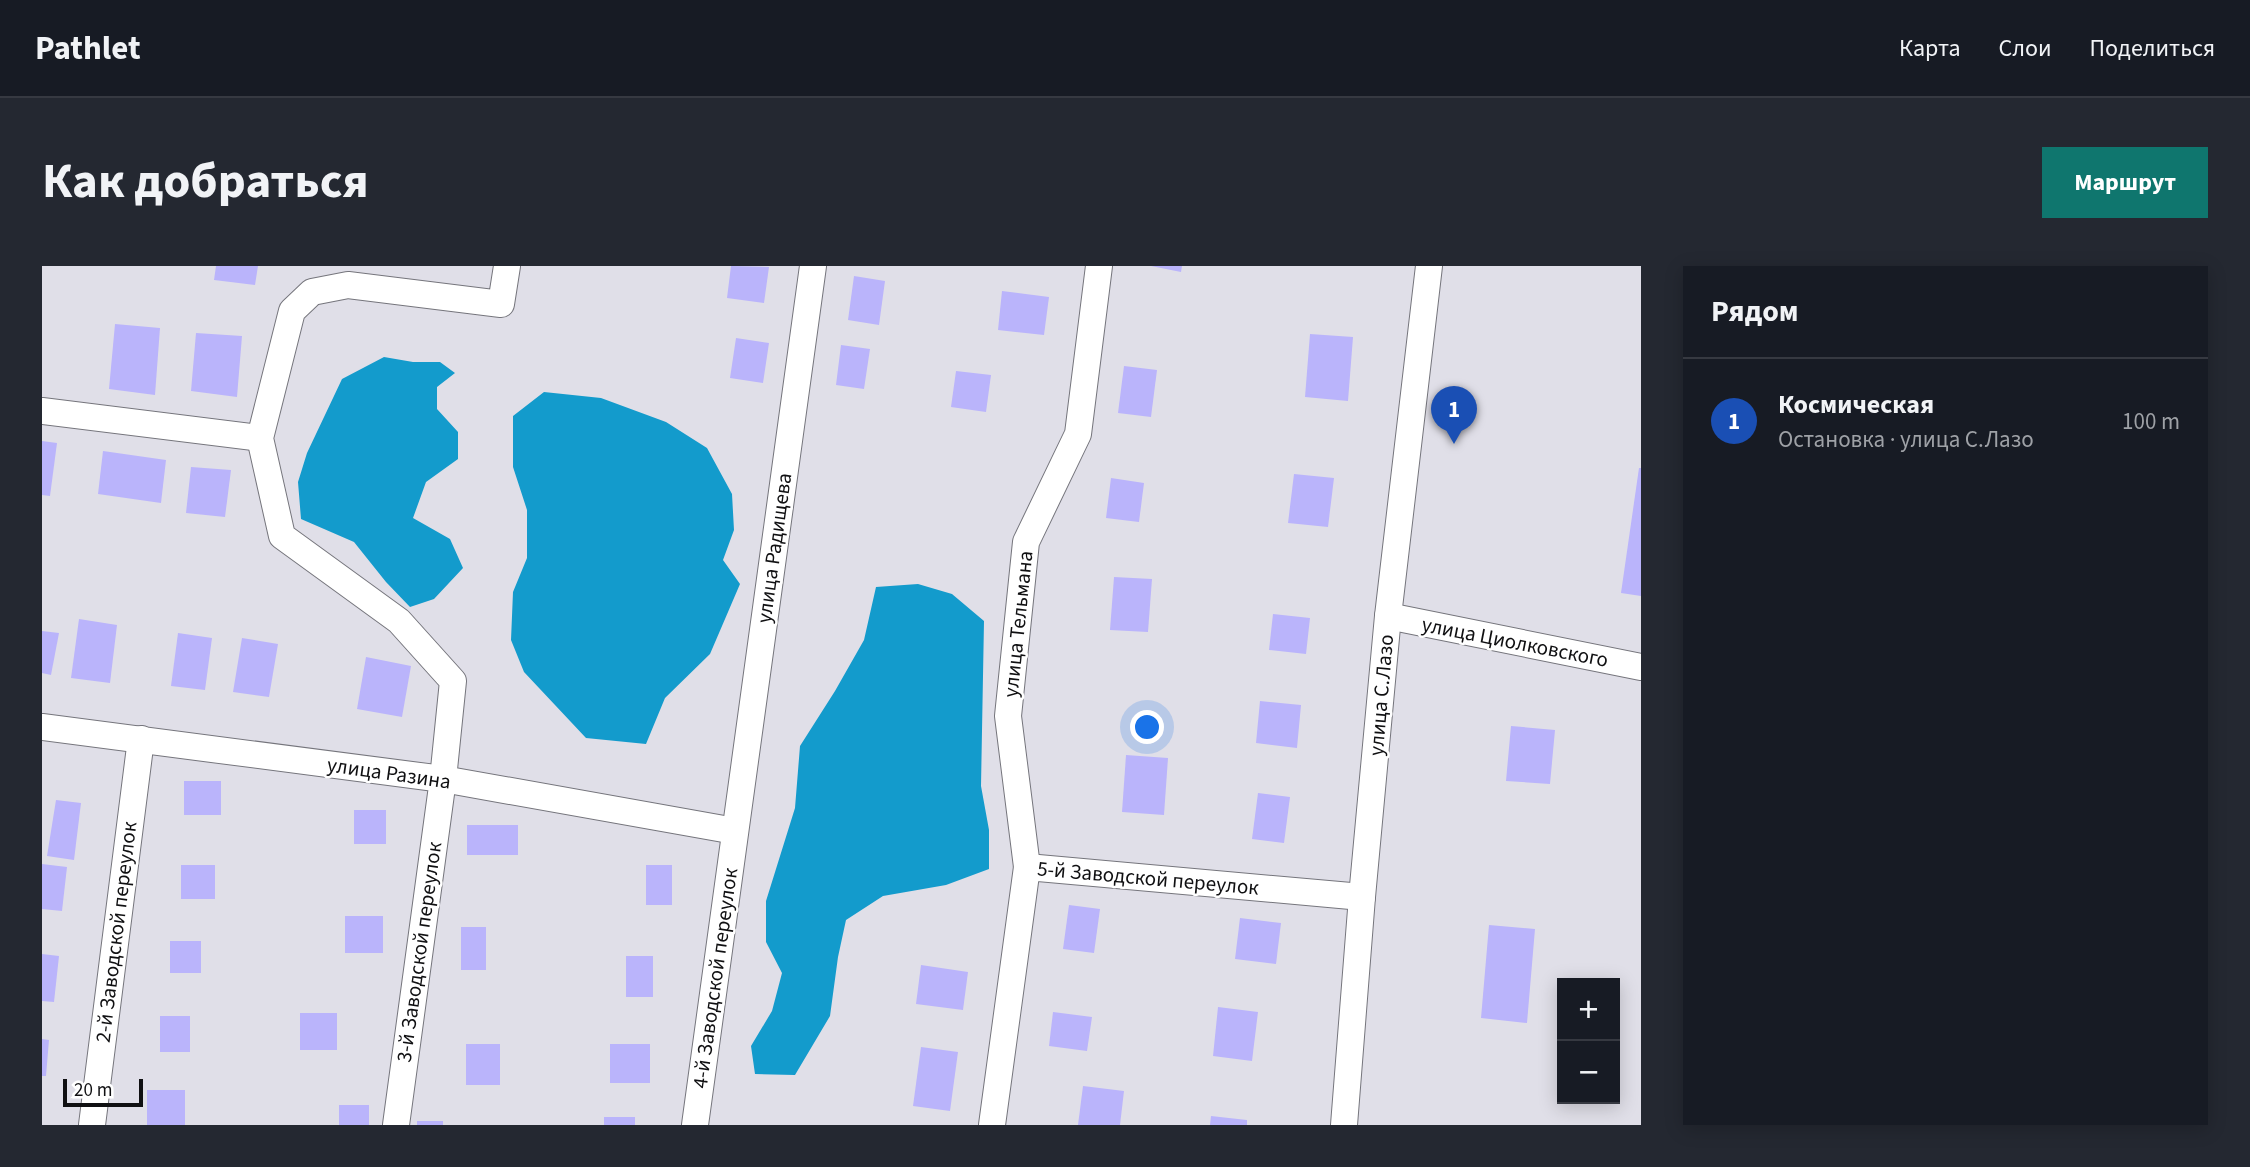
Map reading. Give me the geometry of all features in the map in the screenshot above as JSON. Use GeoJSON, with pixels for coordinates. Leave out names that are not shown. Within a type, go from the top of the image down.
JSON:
{"type":"FeatureCollection","features":[{"type":"Feature","properties":{"kind":"street"},"geometry":{"type":"LineString","coordinates":[[42,411],[260,438],[292,311],[312,292],[348,285],[501,304],[507,266]]}},
{"type":"Feature","properties":{"kind":"street","name":"улица Радищева"},"geometry":{"type":"LineString","coordinates":[[735,831],[813,266]]}},
{"type":"Feature","properties":{"kind":"street","name":"улица Тельмана"},"geometry":{"type":"LineString","coordinates":[[1027,867],[1008,716],[1026,542],[1078,434],[1099,266]]}},
{"type":"Feature","properties":{"kind":"street","name":"улица С.Лазо"},"geometry":{"type":"LineString","coordinates":[[1344,1125],[1388,616],[1429,266]]}},
{"type":"Feature","properties":{"kind":"street","name":"3-й Заводской переулок"},"geometry":{"type":"LineString","coordinates":[[260,438],[282,536],[399,621],[453,681],[443,779],[396,1125]]}},
{"type":"Feature","properties":{"kind":"street","name":"улица Циолковского"},"geometry":{"type":"LineString","coordinates":[[1388,616],[1641,667]]}},
{"type":"Feature","properties":{"kind":"street","name":"улица Разина"},"geometry":{"type":"LineString","coordinates":[[42,727],[443,779],[735,831]]}},
{"type":"Feature","properties":{"kind":"street","name":"2-й Заводской переулок"},"geometry":{"type":"LineString","coordinates":[[92,1125],[141,740]]}},
{"type":"Feature","properties":{"kind":"street","name":"4-й Заводской переулок"},"geometry":{"type":"LineString","coordinates":[[695,1125],[735,831]]}},
{"type":"Feature","properties":{"kind":"street","name":"5-й Заводской переулок"},"geometry":{"type":"LineString","coordinates":[[992,1125],[1027,867],[1362,897]]}},
{"type":"Feature","properties":{"kind":"water"},"geometry":{"type":"Polygon","coordinates":[[[384,357],[413,362],[440,362],[455,373],[437,387],[437,409],[458,432],[458,459],[426,482],[413,518],[450,539],[463,568],[434,599],[410,607],[354,542],[301,519],[298,482],[307,453],[342,379],[384,357]]]}},
{"type":"Feature","properties":{"kind":"water"},"geometry":{"type":"Polygon","coordinates":[[[544,392],[601,398],[666,422],[707,448],[732,494],[734,530],[723,560],[740,584],[710,654],[665,698],[646,744],[586,738],[524,672],[511,640],[513,592],[527,558],[527,510],[513,467],[513,416],[544,392]]]}},
{"type":"Feature","properties":{"kind":"water"},"geometry":{"type":"Polygon","coordinates":[[[918,584],[952,594],[984,621],[981,786],[989,830],[989,869],[946,885],[883,896],[846,920],[830,1016],[795,1075],[755,1074],[751,1046],[772,1011],[782,973],[766,942],[766,901],[795,808],[800,746],[864,640],[876,587],[918,584]]]}},
{"type":"Feature","properties":{"kind":"building"},"geometry":{"type":"Polygon","coordinates":[[[216,266],[258,266],[255,285],[214,280],[216,266]]]}},
{"type":"Feature","properties":{"kind":"building"},"geometry":{"type":"Polygon","coordinates":[[[731,266],[769,267],[764,303],[727,298],[731,266]]]}},
{"type":"Feature","properties":{"kind":"building"},"geometry":{"type":"Polygon","coordinates":[[[1151,266],[1182,266],[1181,272],[1151,266]]]}},
{"type":"Feature","properties":{"kind":"building"},"geometry":{"type":"Polygon","coordinates":[[[854,276],[885,281],[879,325],[848,320],[854,276]]]}},
{"type":"Feature","properties":{"kind":"building"},"geometry":{"type":"Polygon","coordinates":[[[1002,291],[1049,297],[1044,335],[998,330],[1002,291]]]}},
{"type":"Feature","properties":{"kind":"building"},"geometry":{"type":"Polygon","coordinates":[[[115,324],[160,328],[155,395],[109,389],[115,324]]]}},
{"type":"Feature","properties":{"kind":"building"},"geometry":{"type":"Polygon","coordinates":[[[196,333],[242,336],[237,397],[191,391],[196,333]]]}},
{"type":"Feature","properties":{"kind":"building"},"geometry":{"type":"Polygon","coordinates":[[[1310,334],[1353,337],[1348,401],[1305,397],[1310,334]]]}},
{"type":"Feature","properties":{"kind":"building"},"geometry":{"type":"Polygon","coordinates":[[[736,338],[769,343],[763,383],[730,378],[736,338]]]}},
{"type":"Feature","properties":{"kind":"building"},"geometry":{"type":"Polygon","coordinates":[[[841,345],[870,349],[864,389],[836,385],[841,345]]]}},
{"type":"Feature","properties":{"kind":"building"},"geometry":{"type":"Polygon","coordinates":[[[1124,366],[1157,370],[1151,417],[1118,413],[1124,366]]]}},
{"type":"Feature","properties":{"kind":"building"},"geometry":{"type":"Polygon","coordinates":[[[956,371],[991,375],[986,412],[951,407],[956,371]]]}},
{"type":"Feature","properties":{"kind":"building"},"geometry":{"type":"Polygon","coordinates":[[[42,441],[57,443],[50,496],[42,495],[42,441]]]}},
{"type":"Feature","properties":{"kind":"building"},"geometry":{"type":"Polygon","coordinates":[[[103,451],[166,460],[161,503],[98,494],[103,451]]]}},
{"type":"Feature","properties":{"kind":"building"},"geometry":{"type":"Polygon","coordinates":[[[191,467],[231,470],[225,517],[186,513],[191,467]]]}},
{"type":"Feature","properties":{"kind":"building"},"geometry":{"type":"Polygon","coordinates":[[[1641,468],[1641,596],[1621,593],[1641,468]]]}},
{"type":"Feature","properties":{"kind":"building"},"geometry":{"type":"Polygon","coordinates":[[[1294,474],[1334,478],[1328,527],[1288,523],[1294,474]]]}},
{"type":"Feature","properties":{"kind":"building"},"geometry":{"type":"Polygon","coordinates":[[[1111,478],[1144,483],[1139,522],[1106,518],[1111,478]]]}},
{"type":"Feature","properties":{"kind":"building"},"geometry":{"type":"Polygon","coordinates":[[[1114,577],[1152,579],[1148,632],[1110,630],[1114,577]]]}},
{"type":"Feature","properties":{"kind":"building"},"geometry":{"type":"Polygon","coordinates":[[[1273,614],[1310,618],[1306,654],[1269,650],[1273,614]]]}},
{"type":"Feature","properties":{"kind":"building"},"geometry":{"type":"Polygon","coordinates":[[[79,619],[117,625],[110,683],[71,678],[79,619]]]}},
{"type":"Feature","properties":{"kind":"building"},"geometry":{"type":"Polygon","coordinates":[[[42,631],[59,633],[51,675],[42,673],[42,631]]]}},
{"type":"Feature","properties":{"kind":"building"},"geometry":{"type":"Polygon","coordinates":[[[178,633],[212,638],[205,690],[171,686],[178,633]]]}},
{"type":"Feature","properties":{"kind":"building"},"geometry":{"type":"Polygon","coordinates":[[[242,638],[278,644],[269,697],[233,692],[242,638]]]}},
{"type":"Feature","properties":{"kind":"building"},"geometry":{"type":"Polygon","coordinates":[[[366,657],[411,666],[402,717],[357,709],[366,657]]]}},
{"type":"Feature","properties":{"kind":"building"},"geometry":{"type":"Polygon","coordinates":[[[1260,701],[1301,705],[1297,748],[1256,743],[1260,701]]]}},
{"type":"Feature","properties":{"kind":"building"},"geometry":{"type":"Polygon","coordinates":[[[1511,726],[1555,730],[1550,784],[1506,781],[1511,726]]]}},
{"type":"Feature","properties":{"kind":"building"},"geometry":{"type":"Polygon","coordinates":[[[1126,755],[1168,758],[1164,815],[1122,812],[1126,755]]]}},
{"type":"Feature","properties":{"kind":"building"},"geometry":{"type":"Polygon","coordinates":[[[184,781],[221,781],[221,815],[184,815],[184,781]]]}},
{"type":"Feature","properties":{"kind":"building"},"geometry":{"type":"Polygon","coordinates":[[[1258,793],[1290,797],[1284,843],[1252,839],[1258,793]]]}},
{"type":"Feature","properties":{"kind":"building"},"geometry":{"type":"Polygon","coordinates":[[[56,800],[81,803],[74,860],[47,856],[56,800]]]}},
{"type":"Feature","properties":{"kind":"building"},"geometry":{"type":"Polygon","coordinates":[[[354,810],[386,810],[386,844],[354,844],[354,810]]]}},
{"type":"Feature","properties":{"kind":"building"},"geometry":{"type":"Polygon","coordinates":[[[467,825],[518,825],[518,855],[467,855],[467,825]]]}},
{"type":"Feature","properties":{"kind":"building"},"geometry":{"type":"Polygon","coordinates":[[[42,864],[67,867],[62,911],[42,909],[42,864]]]}},
{"type":"Feature","properties":{"kind":"building"},"geometry":{"type":"Polygon","coordinates":[[[181,865],[215,865],[215,899],[181,899],[181,865]]]}},
{"type":"Feature","properties":{"kind":"building"},"geometry":{"type":"Polygon","coordinates":[[[646,865],[672,865],[672,905],[646,905],[646,865]]]}},
{"type":"Feature","properties":{"kind":"building"},"geometry":{"type":"Polygon","coordinates":[[[1069,905],[1100,909],[1094,953],[1063,949],[1069,905]]]}},
{"type":"Feature","properties":{"kind":"building"},"geometry":{"type":"Polygon","coordinates":[[[345,916],[383,916],[383,953],[345,953],[345,916]]]}},
{"type":"Feature","properties":{"kind":"building"},"geometry":{"type":"Polygon","coordinates":[[[1240,918],[1281,923],[1276,964],[1235,959],[1240,918]]]}},
{"type":"Feature","properties":{"kind":"building"},"geometry":{"type":"Polygon","coordinates":[[[1489,925],[1535,929],[1527,1023],[1481,1018],[1489,925]]]}},
{"type":"Feature","properties":{"kind":"building"},"geometry":{"type":"Polygon","coordinates":[[[461,927],[486,927],[486,970],[461,970],[461,927]]]}},
{"type":"Feature","properties":{"kind":"building"},"geometry":{"type":"Polygon","coordinates":[[[170,941],[201,941],[201,973],[170,973],[170,941]]]}},
{"type":"Feature","properties":{"kind":"building"},"geometry":{"type":"Polygon","coordinates":[[[42,954],[59,956],[54,1002],[42,1001],[42,954]]]}},
{"type":"Feature","properties":{"kind":"building"},"geometry":{"type":"Polygon","coordinates":[[[626,956],[653,956],[653,997],[626,997],[626,956]]]}},
{"type":"Feature","properties":{"kind":"building"},"geometry":{"type":"Polygon","coordinates":[[[921,965],[968,972],[963,1010],[916,1004],[921,965]]]}},
{"type":"Feature","properties":{"kind":"building"},"geometry":{"type":"Polygon","coordinates":[[[1218,1007],[1258,1012],[1252,1061],[1213,1056],[1218,1007]]]}},
{"type":"Feature","properties":{"kind":"building"},"geometry":{"type":"Polygon","coordinates":[[[1053,1012],[1092,1017],[1087,1051],[1049,1046],[1053,1012]]]}},
{"type":"Feature","properties":{"kind":"building"},"geometry":{"type":"Polygon","coordinates":[[[300,1013],[337,1013],[337,1050],[300,1050],[300,1013]]]}},
{"type":"Feature","properties":{"kind":"building"},"geometry":{"type":"Polygon","coordinates":[[[160,1016],[190,1016],[190,1052],[160,1052],[160,1016]]]}},
{"type":"Feature","properties":{"kind":"building"},"geometry":{"type":"Polygon","coordinates":[[[42,1039],[49,1040],[46,1076],[42,1076],[42,1039]]]}},
{"type":"Feature","properties":{"kind":"building"},"geometry":{"type":"Polygon","coordinates":[[[466,1044],[500,1044],[500,1085],[466,1085],[466,1044]]]}},
{"type":"Feature","properties":{"kind":"building"},"geometry":{"type":"Polygon","coordinates":[[[610,1044],[650,1044],[650,1083],[610,1083],[610,1044]]]}},
{"type":"Feature","properties":{"kind":"building"},"geometry":{"type":"Polygon","coordinates":[[[921,1047],[958,1052],[950,1111],[913,1106],[921,1047]]]}},
{"type":"Feature","properties":{"kind":"building"},"geometry":{"type":"Polygon","coordinates":[[[1083,1086],[1124,1091],[1120,1125],[1078,1125],[1083,1086]]]}},
{"type":"Feature","properties":{"kind":"building"},"geometry":{"type":"Polygon","coordinates":[[[147,1090],[185,1090],[185,1125],[147,1125],[147,1090]]]}},
{"type":"Feature","properties":{"kind":"building"},"geometry":{"type":"Polygon","coordinates":[[[339,1105],[369,1105],[369,1125],[339,1125],[339,1105]]]}},
{"type":"Feature","properties":{"kind":"building"},"geometry":{"type":"Polygon","coordinates":[[[1211,1116],[1247,1120],[1247,1125],[1210,1125],[1211,1116]]]}},
{"type":"Feature","properties":{"kind":"building"},"geometry":{"type":"Polygon","coordinates":[[[604,1117],[635,1117],[635,1125],[604,1125],[604,1117]]]}},
{"type":"Feature","properties":{"kind":"building"},"geometry":{"type":"Polygon","coordinates":[[[417,1121],[443,1121],[443,1125],[417,1125],[417,1121]]]}},
{"type":"Feature","properties":{"kind":"place","name":"Космическая"},"geometry":{"type":"Point","coordinates":[1454,444]}}]}
